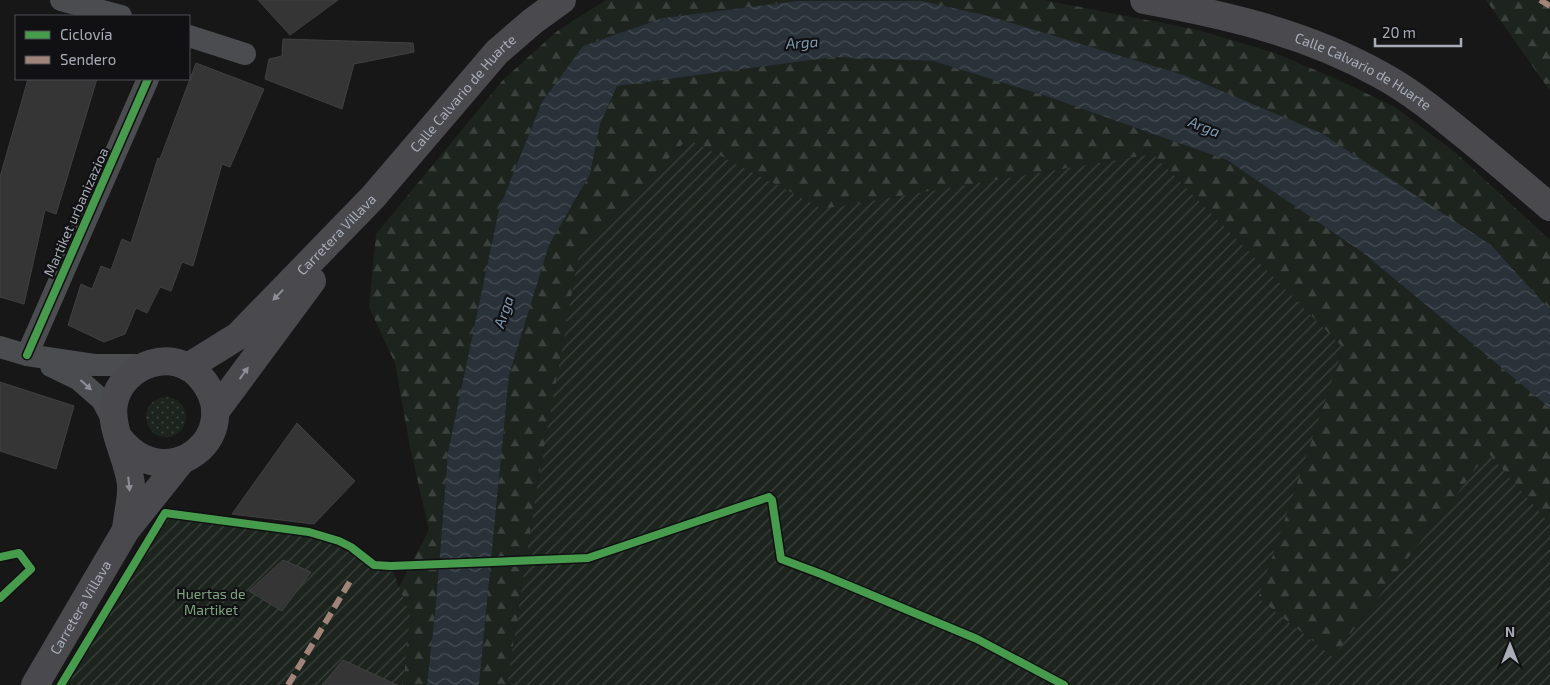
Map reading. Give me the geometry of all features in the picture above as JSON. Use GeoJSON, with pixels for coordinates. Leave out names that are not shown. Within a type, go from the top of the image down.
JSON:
{"type":"FeatureCollection","features":[{"type":"Feature","properties":{"kind":"main road","name":"Calle Calvario de Huarte"},"geometry":{"type":"LineString","coordinates":[[373,197],[497,52],[533,21],[562,0]]}},
{"type":"Feature","properties":{"kind":"main road","name":"Calle Calvario de Huarte"},"geometry":{"type":"LineString","coordinates":[[1144,0],[1198,10],[1275,29],[1331,50],[1380,74],[1435,110],[1550,207]]}},
{"type":"Feature","properties":{"kind":"main road","name":"Carretera Villava"},"geometry":{"type":"LineString","coordinates":[[188,367],[238,336],[373,197]]}},
{"type":"Feature","properties":{"kind":"main road","name":"Carretera Villava"},"geometry":{"type":"LineString","coordinates":[[215,412],[373,197]]}},
{"type":"Feature","properties":{"kind":"main road","name":"Carretera Villava"},"geometry":{"type":"LineString","coordinates":[[116,430],[128,449],[153,463],[168,464],[182,460],[196,453],[206,442],[213,428],[214,398],[208,386],[199,375],[188,367],[174,362],[159,361],[144,365],[130,374],[119,388],[113,404],[116,430],[131,485],[126,530]]}},
{"type":"Feature","properties":{"kind":"main road","name":"Carretera Villava"},"geometry":{"type":"LineString","coordinates":[[35,685],[126,530],[182,460]]}},
{"type":"Feature","properties":{"kind":"street"},"geometry":{"type":"LineString","coordinates":[[60,0],[117,15]]}},
{"type":"Feature","properties":{"kind":"street"},"geometry":{"type":"LineString","coordinates":[[190,36],[245,54]]}},
{"type":"Feature","properties":{"kind":"street","name":"Martiket urbanizazioa"},"geometry":{"type":"LineString","coordinates":[[28,355],[148,80]]}},
{"type":"Feature","properties":{"kind":"street"},"geometry":{"type":"LineString","coordinates":[[0,347],[28,355],[94,365],[144,365]]}},
{"type":"Feature","properties":{"kind":"street"},"geometry":{"type":"LineString","coordinates":[[28,355],[78,379],[102,400],[116,430]]}},
{"type":"Feature","properties":{"kind":"path"},"geometry":{"type":"LineString","coordinates":[[175,514],[309,532],[339,541],[351,547],[374,564],[391,566],[517,562]]}},
{"type":"Feature","properties":{"kind":"green space"},"geometry":{"type":"Polygon","coordinates":[[[606,0],[1044,0],[1198,30],[1275,53],[1395,107],[1457,154],[1550,240],[1550,310],[1491,245],[1184,75],[989,16],[922,1],[797,1],[663,18],[583,46],[542,102],[499,209],[448,452],[436,604],[427,685],[403,685],[410,615],[399,587],[429,530],[410,447],[395,363],[369,307],[376,234],[503,80],[556,32],[606,0]]]}},
{"type":"Feature","properties":{"kind":"green space"},"geometry":{"type":"Polygon","coordinates":[[[1486,0],[1550,0],[1550,91],[1486,0]]]}},
{"type":"Feature","properties":{"kind":"green space"},"geometry":{"type":"Polygon","coordinates":[[[834,57],[933,61],[1049,97],[1227,160],[1362,252],[1550,408],[1550,524],[1488,453],[1333,657],[1258,598],[1343,348],[1153,154],[823,209],[688,139],[580,248],[537,488],[507,685],[479,685],[509,375],[549,245],[590,174],[600,124],[617,86],[834,57]]]}},
{"type":"Feature","properties":{"kind":"green space"},"geometry":{"type":"Polygon","coordinates":[[[688,139],[823,209],[1153,154],[1343,348],[1258,598],[1333,657],[1488,453],[1550,524],[1550,685],[507,685],[537,488],[580,248],[688,139]]]}},
{"type":"Feature","properties":{"kind":"green space"},"geometry":{"type":"Polygon","coordinates":[[[166,397],[180,403],[186,417],[180,431],[166,437],[152,431],[146,417],[152,403],[166,397]]]}},
{"type":"Feature","properties":{"kind":"green space","name":"Huertas de Martiket"},"geometry":{"type":"Polygon","coordinates":[[[165,513],[221,518],[309,532],[339,541],[351,547],[374,565],[391,566],[410,615],[403,685],[61,685],[165,513]]]}},
{"type":"Feature","properties":{"kind":"water","name":"Arga"},"geometry":{"type":"Polygon","coordinates":[[[797,1],[922,1],[989,16],[1184,75],[1321,133],[1491,245],[1550,310],[1550,408],[1362,252],[1227,160],[1049,97],[933,61],[834,57],[617,86],[600,124],[590,174],[549,245],[509,375],[479,685],[427,685],[436,604],[448,452],[499,209],[542,102],[583,46],[663,18],[797,1]]]}},
{"type":"Feature","properties":{"kind":"building"},"geometry":{"type":"Polygon","coordinates":[[[258,0],[338,0],[290,35],[258,0]]]}},
{"type":"Feature","properties":{"kind":"building"},"geometry":{"type":"Polygon","coordinates":[[[283,39],[413,43],[414,52],[354,64],[342,109],[265,79],[269,59],[282,56],[283,39]]]}},
{"type":"Feature","properties":{"kind":"building"},"geometry":{"type":"Polygon","coordinates":[[[196,63],[264,89],[230,167],[222,164],[193,266],[182,262],[171,291],[160,287],[147,313],[136,308],[125,334],[104,342],[68,325],[81,284],[92,289],[101,266],[111,270],[122,239],[131,243],[158,158],[160,159],[196,63]]]}},
{"type":"Feature","properties":{"kind":"building"},"geometry":{"type":"Polygon","coordinates":[[[28,80],[97,80],[56,214],[45,210],[24,304],[0,297],[0,177],[28,80]]]}},
{"type":"Feature","properties":{"kind":"building"},"geometry":{"type":"Polygon","coordinates":[[[0,382],[74,406],[56,469],[0,451],[0,382]]]}},
{"type":"Feature","properties":{"kind":"building"},"geometry":{"type":"Polygon","coordinates":[[[297,423],[355,481],[314,524],[232,514],[297,423]]]}},
{"type":"Feature","properties":{"kind":"building"},"geometry":{"type":"Polygon","coordinates":[[[283,560],[311,572],[282,611],[249,591],[283,560]]]}},
{"type":"Feature","properties":{"kind":"building"},"geometry":{"type":"Polygon","coordinates":[[[343,660],[397,685],[322,685],[343,660]]]}},
{"type":"Feature","properties":{"kind":"marked path"},"geometry":{"type":"LineString","coordinates":[[1540,0],[1550,6]]}},
{"type":"Feature","properties":{"kind":"marked path"},"geometry":{"type":"LineString","coordinates":[[288,685],[352,578]]}},
{"type":"Feature","properties":{"kind":"cycle path"},"geometry":{"type":"LineString","coordinates":[[27,355],[148,80]]}},
{"type":"Feature","properties":{"kind":"cycle path"},"geometry":{"type":"LineString","coordinates":[[61,685],[165,513],[309,532],[339,541],[351,547],[374,565],[391,566],[588,558],[769,497],[772,500],[781,559],[977,639],[1064,685]]}},
{"type":"Feature","properties":{"kind":"cycle path"},"geometry":{"type":"LineString","coordinates":[[0,557],[19,553],[31,569],[0,598]]}}]}
